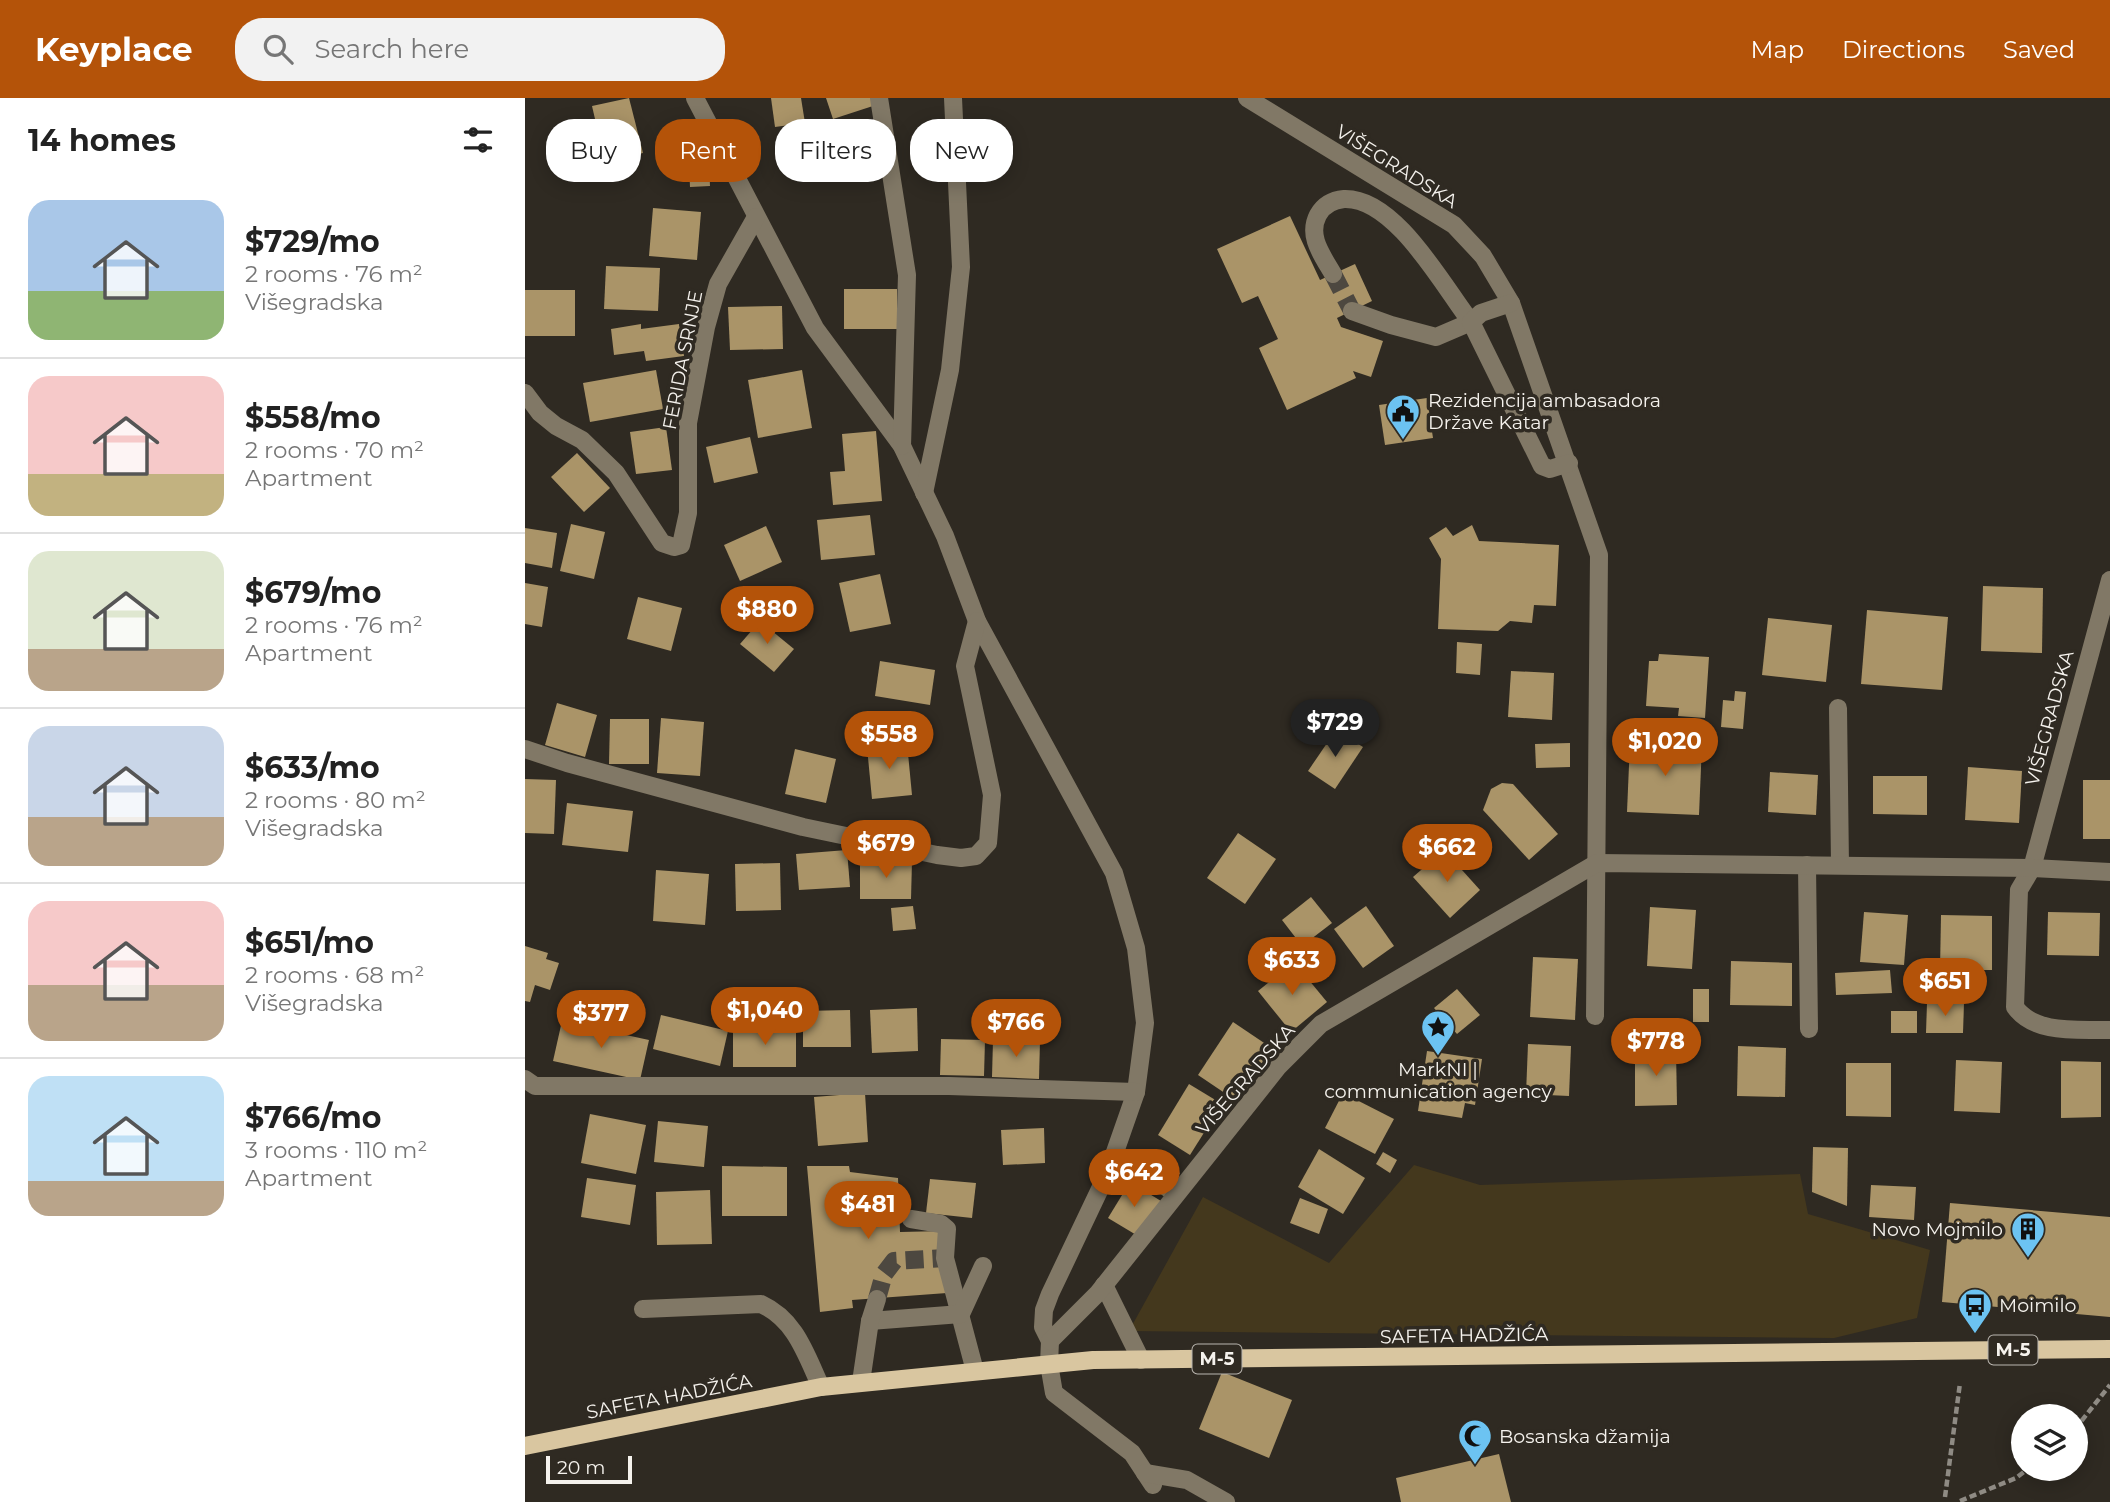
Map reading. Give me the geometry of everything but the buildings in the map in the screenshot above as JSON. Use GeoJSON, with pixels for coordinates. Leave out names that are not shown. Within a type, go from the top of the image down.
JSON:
{"type":"FeatureCollection","features":[{"type":"Feature","properties":{"kind":"main road","name":"SAFETA HADŽIĆA"},"geometry":{"type":"LineString","coordinates":[[525,1446],[821,1387],[1049,1364],[1141,1360],[2110,1349]]}},
{"type":"Feature","properties":{"kind":"street"},"geometry":{"type":"LineString","coordinates":[[695,98],[815,328],[902,446],[944,536],[977,621],[1114,873],[1136,948],[1145,1023],[1136,1092],[1108,1172],[1044,1310],[1043,1326],[1050,1341],[1049,1364],[1054,1393],[1132,1453],[1149,1479],[1187,1480],[1226,1502]]}},
{"type":"Feature","properties":{"kind":"street"},"geometry":{"type":"LineString","coordinates":[[879,98],[907,275],[902,446]]}},
{"type":"Feature","properties":{"kind":"street"},"geometry":{"type":"LineString","coordinates":[[924,493],[950,370],[961,267],[953,98]]}},
{"type":"Feature","properties":{"kind":"street","name":"VIŠEGRADSKA"},"geometry":{"type":"LineString","coordinates":[[1247,98],[1454,225],[1482,256],[1511,303],[1599,555],[1595,1016]]}},
{"type":"Feature","properties":{"kind":"street"},"geometry":{"type":"LineString","coordinates":[[1333,274],[1317,247],[1313,227],[1319,212],[1333,200],[1356,199],[1377,208],[1437,274],[1471,322],[1542,466],[1550,469],[1569,463]]}},
{"type":"Feature","properties":{"kind":"street","name":"FERIDA SRNJE"},"geometry":{"type":"LineString","coordinates":[[525,393],[540,413],[556,426],[582,440],[616,472],[662,543],[674,547],[681,545],[688,513],[688,423],[706,327],[718,284],[756,217]]}},
{"type":"Feature","properties":{"kind":"street"},"geometry":{"type":"LineString","coordinates":[[1352,311],[1391,326],[1436,337],[1471,322],[1481,313],[1511,303]]}},
{"type":"Feature","properties":{"kind":"street","name":"VIŠEGRADSKA"},"geometry":{"type":"LineString","coordinates":[[2110,580],[2032,868],[2019,890],[2015,1007],[2022,1017],[2040,1026],[2110,1030]]}},
{"type":"Feature","properties":{"kind":"street"},"geometry":{"type":"LineString","coordinates":[[525,749],[567,764],[803,827],[937,855],[961,858],[976,856],[988,843],[992,795],[965,666],[977,621]]}},
{"type":"Feature","properties":{"kind":"street"},"geometry":{"type":"LineString","coordinates":[[1838,709],[1840,865]]}},
{"type":"Feature","properties":{"kind":"street"},"geometry":{"type":"LineString","coordinates":[[1597,863],[2032,868],[2110,873]]}},
{"type":"Feature","properties":{"kind":"street","name":"VIŠEGRADSKA"},"geometry":{"type":"LineString","coordinates":[[1050,1341],[1104,1285],[1277,1067],[1321,1024],[1597,863]]}},
{"type":"Feature","properties":{"kind":"street"},"geometry":{"type":"LineString","coordinates":[[1807,865],[1809,1029]]}},
{"type":"Feature","properties":{"kind":"street"},"geometry":{"type":"LineString","coordinates":[[525,1079],[535,1086],[949,1086],[1136,1092]]}},
{"type":"Feature","properties":{"kind":"street"},"geometry":{"type":"LineString","coordinates":[[911,1219],[941,1224],[947,1229],[945,1258],[975,1371]]}},
{"type":"Feature","properties":{"kind":"street"},"geometry":{"type":"LineString","coordinates":[[961,1314],[983,1266]]}},
{"type":"Feature","properties":{"kind":"street"},"geometry":{"type":"LineString","coordinates":[[1104,1285],[1141,1360]]}},
{"type":"Feature","properties":{"kind":"street"},"geometry":{"type":"LineString","coordinates":[[861,1382],[870,1321],[877,1299]]}},
{"type":"Feature","properties":{"kind":"street"},"geometry":{"type":"LineString","coordinates":[[643,1309],[761,1304],[779,1312],[795,1331],[821,1387]]}},
{"type":"Feature","properties":{"kind":"street"},"geometry":{"type":"LineString","coordinates":[[870,1321],[961,1314]]}},
{"type":"Feature","properties":{"kind":"path"},"geometry":{"type":"LineString","coordinates":[[1945,1497],[1960,1383]]}},
{"type":"Feature","properties":{"kind":"path"},"geometry":{"type":"LineString","coordinates":[[2088,1413],[2110,1385]]}},
{"type":"Feature","properties":{"kind":"path"},"geometry":{"type":"LineString","coordinates":[[1960,1501],[2011,1480]]}},
{"type":"Feature","properties":{"kind":"shaded area"},"geometry":{"type":"Polygon","coordinates":[[[1414,1165],[1480,1185],[1800,1174],[1808,1214],[1930,1250],[1917,1318],[1834,1338],[1129,1331],[1203,1197],[1329,1263],[1414,1165]]]}},
{"type":"Feature","properties":{"kind":"tunnel"},"geometry":{"type":"LineString","coordinates":[[1333,274],[1352,311]]}},
{"type":"Feature","properties":{"kind":"tunnel"},"geometry":{"type":"LineString","coordinates":[[877,1299],[884,1274],[894,1261],[945,1258]]}},
{"type":"Feature","properties":{"kind":"place","name":"Rezidencija ambasadora Države Katar"},"geometry":{"type":"Point","coordinates":[1403,441]}},
{"type":"Feature","properties":{"kind":"place","name":"MarkNI | communication agency"},"geometry":{"type":"Point","coordinates":[1438,1057]}},
{"type":"Feature","properties":{"kind":"place","name":"Novo Mojmilo"},"geometry":{"type":"Point","coordinates":[2028,1259]}},
{"type":"Feature","properties":{"kind":"place","name":"Moimilo"},"geometry":{"type":"Point","coordinates":[1975,1335]}},
{"type":"Feature","properties":{"kind":"place","name":"Bosanska džamija"},"geometry":{"type":"Point","coordinates":[1475,1466]}}]}
